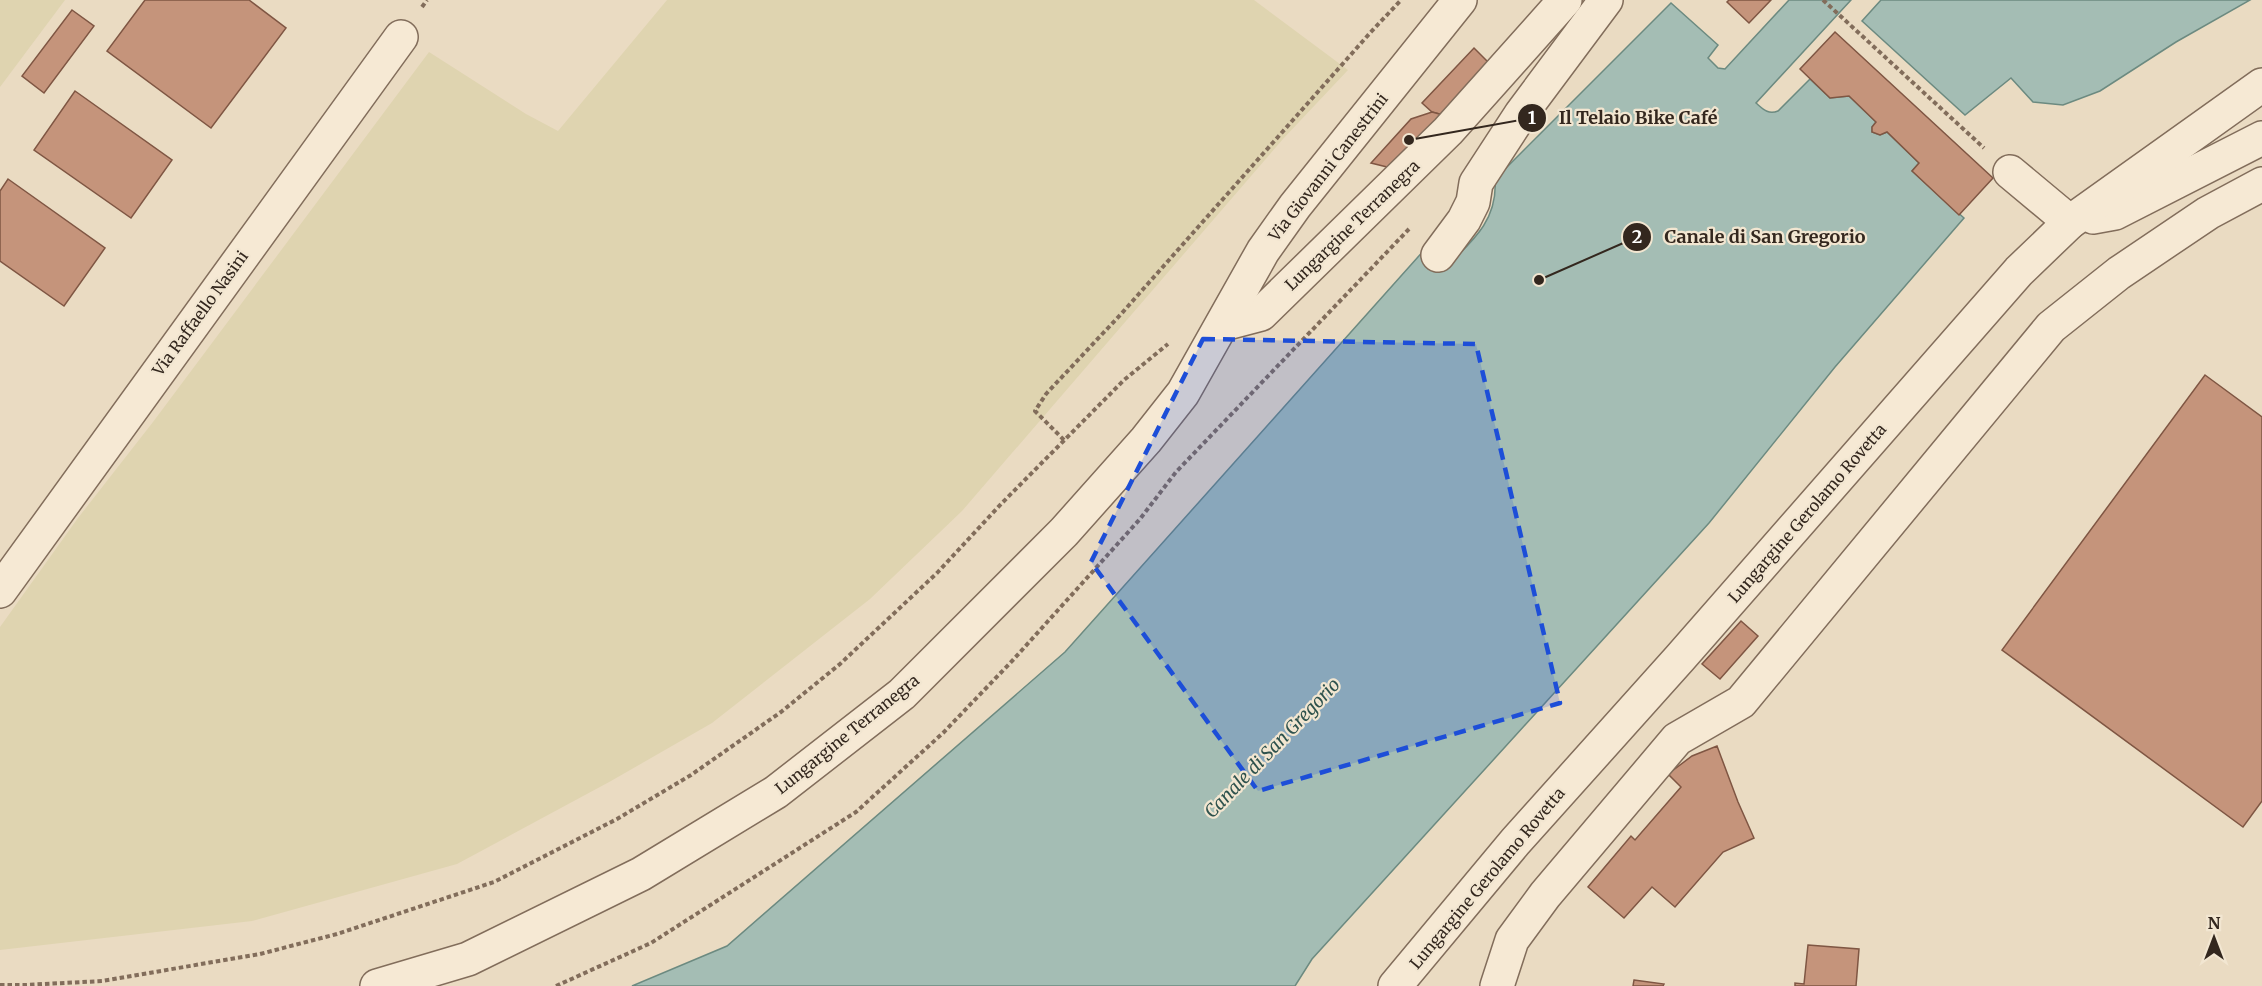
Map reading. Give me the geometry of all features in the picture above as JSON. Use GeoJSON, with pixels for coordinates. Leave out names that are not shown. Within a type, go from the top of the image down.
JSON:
{"type":"FeatureCollection","features":[{"type":"Feature","properties":{"kind":"street","name":"Via Giovanni Canestrini"},"geometry":{"type":"LineString","coordinates":[[1217,334],[1263,251],[1294,206],[1460,0]]}},
{"type":"Feature","properties":{"kind":"street","name":"Lungargine Terranegra"},"geometry":{"type":"LineString","coordinates":[[377,986],[468,959],[641,874],[776,792],[902,694],[1064,532],[1146,440],[1183,393],[1217,334],[1261,314],[1448,131],[1565,0]]}},
{"type":"Feature","properties":{"kind":"street"},"geometry":{"type":"LineString","coordinates":[[1438,255],[1464,220],[1473,202],[1476,183],[1521,114],[1606,0]]}},
{"type":"Feature","properties":{"kind":"street","name":"Via Raffaello Nasini"},"geometry":{"type":"LineString","coordinates":[[0,591],[401,37]]}},
{"type":"Feature","properties":{"kind":"street","name":"Lungargine Gerolamo Rovetta"},"geometry":{"type":"LineString","coordinates":[[1395,986],[1515,842],[1680,658],[2019,271],[2070,222],[2262,84]]}},
{"type":"Feature","properties":{"kind":"street"},"geometry":{"type":"LineString","coordinates":[[2010,172],[2070,222],[2115,213],[2262,138]]}},
{"type":"Feature","properties":{"kind":"street"},"geometry":{"type":"LineString","coordinates":[[1497,986],[1512,940],[1545,895],[1677,739],[1741,702],[2051,327],[2119,273],[2208,213],[2262,184]]}},
{"type":"Feature","properties":{"kind":"path"},"geometry":{"type":"LineString","coordinates":[[422,7],[427,0]]}},
{"type":"Feature","properties":{"kind":"path"},"geometry":{"type":"LineString","coordinates":[[1064,440],[1035,411],[1046,394],[1122,313],[1186,238],[1401,0]]}},
{"type":"Feature","properties":{"kind":"path"},"geometry":{"type":"LineString","coordinates":[[1823,0],[2010,172]]}},
{"type":"Feature","properties":{"kind":"path"},"geometry":{"type":"LineString","coordinates":[[0,985],[25,986],[102,981],[260,954],[337,934],[494,882],[586,835],[691,775],[781,712],[840,664],[938,573],[1124,380],[1170,342]]}},
{"type":"Feature","properties":{"kind":"highlighted area"},"geometry":{"type":"Polygon","coordinates":[[[1203,339],[1476,344],[1560,703],[1258,791],[1091,562],[1203,339]]]}},
{"type":"Feature","properties":{"kind":"shaded area"},"geometry":{"type":"Polygon","coordinates":[[[0,0],[65,0],[0,87],[0,0]]]}},
{"type":"Feature","properties":{"kind":"shaded area"},"geometry":{"type":"Polygon","coordinates":[[[667,0],[1254,0],[1348,70],[1283,139],[962,511],[870,599],[712,723],[611,781],[457,864],[252,921],[0,950],[0,627],[78,518],[153,422],[429,52],[526,114],[558,131],[667,0]]]}},
{"type":"Feature","properties":{"kind":"water"},"geometry":{"type":"Polygon","coordinates":[[[1789,0],[1851,0],[1756,103],[1768,112],[1778,111],[1810,79],[1830,98],[1849,96],[1876,122],[1872,127],[1872,132],[1880,135],[1887,132],[1919,163],[1912,171],[1964,218],[1835,367],[1709,523],[1312,959],[1295,986],[632,986],[727,946],[1065,652],[1426,248],[1449,264],[1468,246],[1489,216],[1495,193],[1495,179],[1671,3],[1718,45],[1708,58],[1718,68],[1725,69],[1789,0]]]}},
{"type":"Feature","properties":{"kind":"water"},"geometry":{"type":"Polygon","coordinates":[[[1881,0],[2250,0],[2176,42],[2100,91],[2063,105],[2033,102],[2011,78],[1965,115],[1862,21],[1881,0]]]}},
{"type":"Feature","properties":{"kind":"building"},"geometry":{"type":"Polygon","coordinates":[[[145,0],[249,0],[286,28],[211,128],[107,51],[145,0]]]}},
{"type":"Feature","properties":{"kind":"building"},"geometry":{"type":"Polygon","coordinates":[[[1729,0],[1771,0],[1749,23],[1727,2],[1729,0]]]}},
{"type":"Feature","properties":{"kind":"building"},"geometry":{"type":"Polygon","coordinates":[[[72,10],[94,26],[44,93],[22,76],[72,10]]]}},
{"type":"Feature","properties":{"kind":"building"},"geometry":{"type":"Polygon","coordinates":[[[1835,32],[1993,178],[1959,215],[1912,171],[1919,163],[1887,132],[1880,135],[1872,132],[1872,127],[1876,122],[1849,96],[1830,98],[1800,69],[1835,32]]]}},
{"type":"Feature","properties":{"kind":"building"},"geometry":{"type":"Polygon","coordinates":[[[1474,48],[1490,64],[1443,115],[1432,112],[1422,103],[1474,48]]]}},
{"type":"Feature","properties":{"kind":"building"},"geometry":{"type":"Polygon","coordinates":[[[75,91],[172,160],[131,218],[34,150],[75,91]]]}},
{"type":"Feature","properties":{"kind":"building"},"geometry":{"type":"Polygon","coordinates":[[[1432,112],[1443,115],[1397,165],[1387,167],[1371,163],[1411,119],[1432,112]]]}},
{"type":"Feature","properties":{"kind":"building"},"geometry":{"type":"Polygon","coordinates":[[[8,179],[105,248],[64,306],[0,261],[0,191],[8,179]]]}},
{"type":"Feature","properties":{"kind":"building"},"geometry":{"type":"Polygon","coordinates":[[[2205,375],[2262,417],[2262,801],[2243,827],[2002,650],[2205,375]]]}},
{"type":"Feature","properties":{"kind":"building"},"geometry":{"type":"Polygon","coordinates":[[[1741,621],[1758,636],[1720,679],[1702,664],[1741,621]]]}},
{"type":"Feature","properties":{"kind":"building"},"geometry":{"type":"Polygon","coordinates":[[[1717,746],[1754,838],[1723,852],[1675,907],[1652,887],[1624,918],[1588,887],[1631,836],[1635,840],[1681,787],[1668,774],[1692,756],[1717,746]]]}},
{"type":"Feature","properties":{"kind":"building"},"geometry":{"type":"Polygon","coordinates":[[[1808,945],[1859,949],[1856,986],[1795,986],[1795,983],[1804,984],[1808,945]]]}},
{"type":"Feature","properties":{"kind":"building"},"geometry":{"type":"Polygon","coordinates":[[[1634,980],[1664,984],[1663,986],[1633,986],[1634,980]]]}},
{"type":"Feature","properties":{"kind":"place","name":"Il Telaio Bike Café"},"geometry":{"type":"Point","coordinates":[1409,140]}},
{"type":"Feature","properties":{"kind":"place","name":"Canale di San Gregorio"},"geometry":{"type":"Point","coordinates":[1539,280]}}]}
